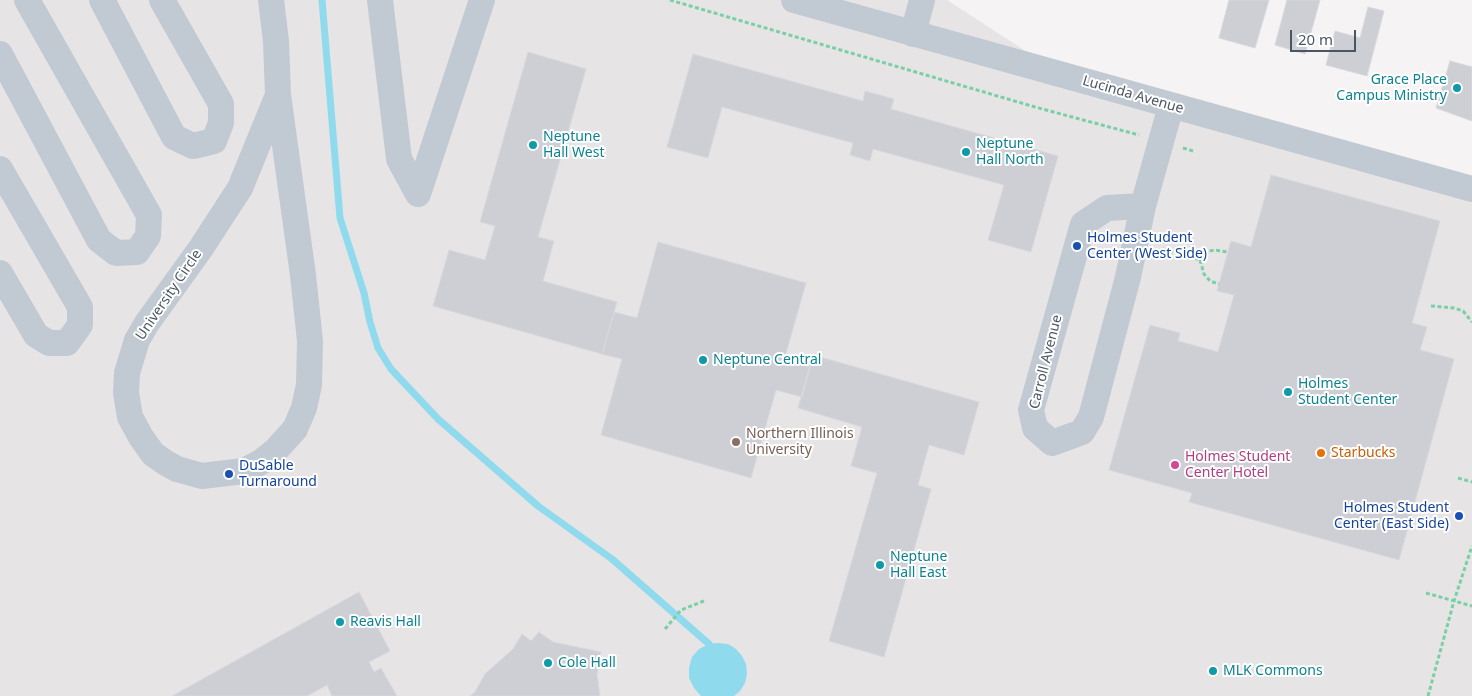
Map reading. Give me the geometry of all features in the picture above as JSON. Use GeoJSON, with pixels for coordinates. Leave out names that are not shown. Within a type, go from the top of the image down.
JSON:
{"type":"FeatureCollection","features":[{"type":"Feature","properties":{"kind":"street"},"geometry":{"type":"LineString","coordinates":[[0,54],[99,240],[116,253],[137,252],[148,236],[149,215],[27,0]]}},
{"type":"Feature","properties":{"kind":"street"},"geometry":{"type":"LineString","coordinates":[[102,0],[174,137],[193,146],[214,141],[221,123],[221,104],[162,0]]}},
{"type":"Feature","properties":{"kind":"street","name":"University Circle"},"geometry":{"type":"LineString","coordinates":[[271,0],[276,41],[278,95],[308,324],[310,365],[307,396],[295,429],[275,451],[261,462],[244,471],[202,476],[177,469],[153,454],[130,417],[126,393],[127,373],[135,347],[147,323],[201,248],[240,188],[278,95]]}},
{"type":"Feature","properties":{"kind":"street"},"geometry":{"type":"LineString","coordinates":[[380,0],[399,159],[418,194],[482,0]]}},
{"type":"Feature","properties":{"kind":"street","name":"Lucinda Avenue"},"geometry":{"type":"LineString","coordinates":[[794,0],[1472,189]]}},
{"type":"Feature","properties":{"kind":"street"},"geometry":{"type":"LineString","coordinates":[[913,34],[922,0]]}},
{"type":"Feature","properties":{"kind":"street","name":"Carroll Avenue"},"geometry":{"type":"LineString","coordinates":[[1143,206],[1107,208],[1083,224],[1031,410],[1035,428],[1052,443],[1082,432],[1091,417],[1128,277],[1143,206],[1171,106]]}},
{"type":"Feature","properties":{"kind":"street"},"geometry":{"type":"LineString","coordinates":[[0,169],[80,307],[80,324],[67,343],[49,343],[36,335],[0,273]]}},
{"type":"Feature","properties":{"kind":"path"},"geometry":{"type":"LineString","coordinates":[[670,0],[1035,107],[1121,130]]}},
{"type":"Feature","properties":{"kind":"path"},"geometry":{"type":"LineString","coordinates":[[1163,249],[1200,260]]}},
{"type":"Feature","properties":{"kind":"path"},"geometry":{"type":"LineString","coordinates":[[1200,260],[1209,251],[1228,252]]}},
{"type":"Feature","properties":{"kind":"path"},"geometry":{"type":"LineString","coordinates":[[1200,260],[1204,274],[1210,281],[1219,284]]}},
{"type":"Feature","properties":{"kind":"path"},"geometry":{"type":"LineString","coordinates":[[1431,306],[1454,308],[1463,311],[1472,322]]}},
{"type":"Feature","properties":{"kind":"path"},"geometry":{"type":"LineString","coordinates":[[1458,478],[1472,482]]}},
{"type":"Feature","properties":{"kind":"path"},"geometry":{"type":"LineString","coordinates":[[1428,696],[1454,600],[1472,546]]}},
{"type":"Feature","properties":{"kind":"path"},"geometry":{"type":"LineString","coordinates":[[1426,593],[1472,606]]}},
{"type":"Feature","properties":{"kind":"path"},"geometry":{"type":"LineString","coordinates":[[666,629],[681,610],[704,601]]}},
{"type":"Feature","properties":{"kind":"shaded area","name":"Northern Illinois University"},"geometry":{"type":"Polygon","coordinates":[[[0,0],[947,0],[1064,76],[1472,189],[1472,696],[0,696],[0,0]]]}},
{"type":"Feature","properties":{"kind":"water"},"geometry":{"type":"Polygon","coordinates":[[[709,644],[728,644],[742,656],[746,664],[747,674],[745,683],[734,696],[701,696],[689,678],[692,657],[699,649],[709,644]]]}},
{"type":"Feature","properties":{"kind":"building"},"geometry":{"type":"Polygon","coordinates":[[[1229,0],[1269,0],[1255,48],[1219,38],[1229,0]]]}},
{"type":"Feature","properties":{"kind":"building"},"geometry":{"type":"Polygon","coordinates":[[[1287,0],[1320,0],[1305,54],[1275,45],[1287,0]]]}},
{"type":"Feature","properties":{"kind":"building"},"geometry":{"type":"Polygon","coordinates":[[[1368,7],[1384,11],[1367,76],[1326,65],[1335,31],[1360,38],[1368,7]]]}},
{"type":"Feature","properties":{"kind":"building","name":"Neptune Hall West"},"geometry":{"type":"Polygon","coordinates":[[[528,52],[586,69],[538,237],[554,241],[543,281],[617,302],[602,354],[433,306],[449,250],[485,260],[495,226],[480,222],[528,52]]]}},
{"type":"Feature","properties":{"kind":"building","name":"Neptune Hall North"},"geometry":{"type":"Polygon","coordinates":[[[693,54],[863,101],[865,91],[894,99],[891,109],[1058,156],[1031,252],[988,240],[1004,185],[873,149],[870,161],[850,155],[853,143],[722,107],[708,158],[667,147],[693,54]]]}},
{"type":"Feature","properties":{"kind":"building","name":"Grace Place Campus Ministry"},"geometry":{"type":"Polygon","coordinates":[[[1450,61],[1472,67],[1472,121],[1436,108],[1450,61]]]}},
{"type":"Feature","properties":{"kind":"building","name":"Holmes Student Center"},"geometry":{"type":"Polygon","coordinates":[[[1271,175],[1440,221],[1412,323],[1427,327],[1420,350],[1454,359],[1399,560],[1189,502],[1192,493],[1109,470],[1150,325],[1180,333],[1178,341],[1218,352],[1234,295],[1217,291],[1231,241],[1251,247],[1271,175]]]}},
{"type":"Feature","properties":{"kind":"building","name":"Neptune Central"},"geometry":{"type":"Polygon","coordinates":[[[658,242],[806,283],[784,360],[810,367],[802,397],[776,390],[751,478],[601,435],[622,359],[602,354],[614,312],[637,318],[658,242]]]}},
{"type":"Feature","properties":{"kind":"building","name":"Neptune Hall East"},"geometry":{"type":"Polygon","coordinates":[[[813,355],[979,402],[964,455],[929,445],[918,485],[931,489],[884,657],[829,641],[877,473],[851,466],[862,427],[798,408],[813,355]]]}},
{"type":"Feature","properties":{"kind":"building","name":"Reavis Hall"},"geometry":{"type":"Polygon","coordinates":[[[359,592],[390,651],[369,662],[374,672],[381,668],[397,696],[332,696],[327,685],[307,696],[172,696],[359,592]]]}},
{"type":"Feature","properties":{"kind":"building","name":"Cole Hall"},"geometry":{"type":"Polygon","coordinates":[[[539,632],[553,642],[601,652],[597,674],[600,696],[470,696],[475,692],[485,674],[513,649],[522,634],[531,641],[539,632]]]}},
{"type":"Feature","properties":{"kind":"waterway"},"geometry":{"type":"LineString","coordinates":[[322,0],[340,218],[364,293],[378,348],[391,369],[438,419],[538,506],[612,559],[709,644]]}},
{"type":"Feature","properties":{"kind":"place","name":"Grace Place Campus Ministry"},"geometry":{"type":"Point","coordinates":[1457,88]}},
{"type":"Feature","properties":{"kind":"place","name":"Neptune Hall West"},"geometry":{"type":"Point","coordinates":[533,145]}},
{"type":"Feature","properties":{"kind":"place","name":"Neptune Hall North"},"geometry":{"type":"Point","coordinates":[966,152]}},
{"type":"Feature","properties":{"kind":"place","name":"Holmes Student Center (West Side)"},"geometry":{"type":"Point","coordinates":[1077,246]}},
{"type":"Feature","properties":{"kind":"place","name":"Neptune Central"},"geometry":{"type":"Point","coordinates":[703,360]}},
{"type":"Feature","properties":{"kind":"place","name":"Holmes Student Center"},"geometry":{"type":"Point","coordinates":[1288,392]}},
{"type":"Feature","properties":{"kind":"place","name":"Northern Illinois University"},"geometry":{"type":"Point","coordinates":[736,442]}},
{"type":"Feature","properties":{"kind":"place","name":"Starbucks"},"geometry":{"type":"Point","coordinates":[1321,453]}},
{"type":"Feature","properties":{"kind":"place","name":"Holmes Student Center Hotel"},"geometry":{"type":"Point","coordinates":[1175,465]}},
{"type":"Feature","properties":{"kind":"place","name":"DuSable Turnaround"},"geometry":{"type":"Point","coordinates":[229,474]}},
{"type":"Feature","properties":{"kind":"place","name":"Holmes Student Center (East Side)"},"geometry":{"type":"Point","coordinates":[1459,516]}},
{"type":"Feature","properties":{"kind":"place","name":"Neptune Hall East"},"geometry":{"type":"Point","coordinates":[880,565]}},
{"type":"Feature","properties":{"kind":"place","name":"Reavis Hall"},"geometry":{"type":"Point","coordinates":[340,622]}},
{"type":"Feature","properties":{"kind":"place","name":"Cole Hall"},"geometry":{"type":"Point","coordinates":[548,663]}},
{"type":"Feature","properties":{"kind":"place","name":"MLK Commons"},"geometry":{"type":"Point","coordinates":[1213,671]}}]}
